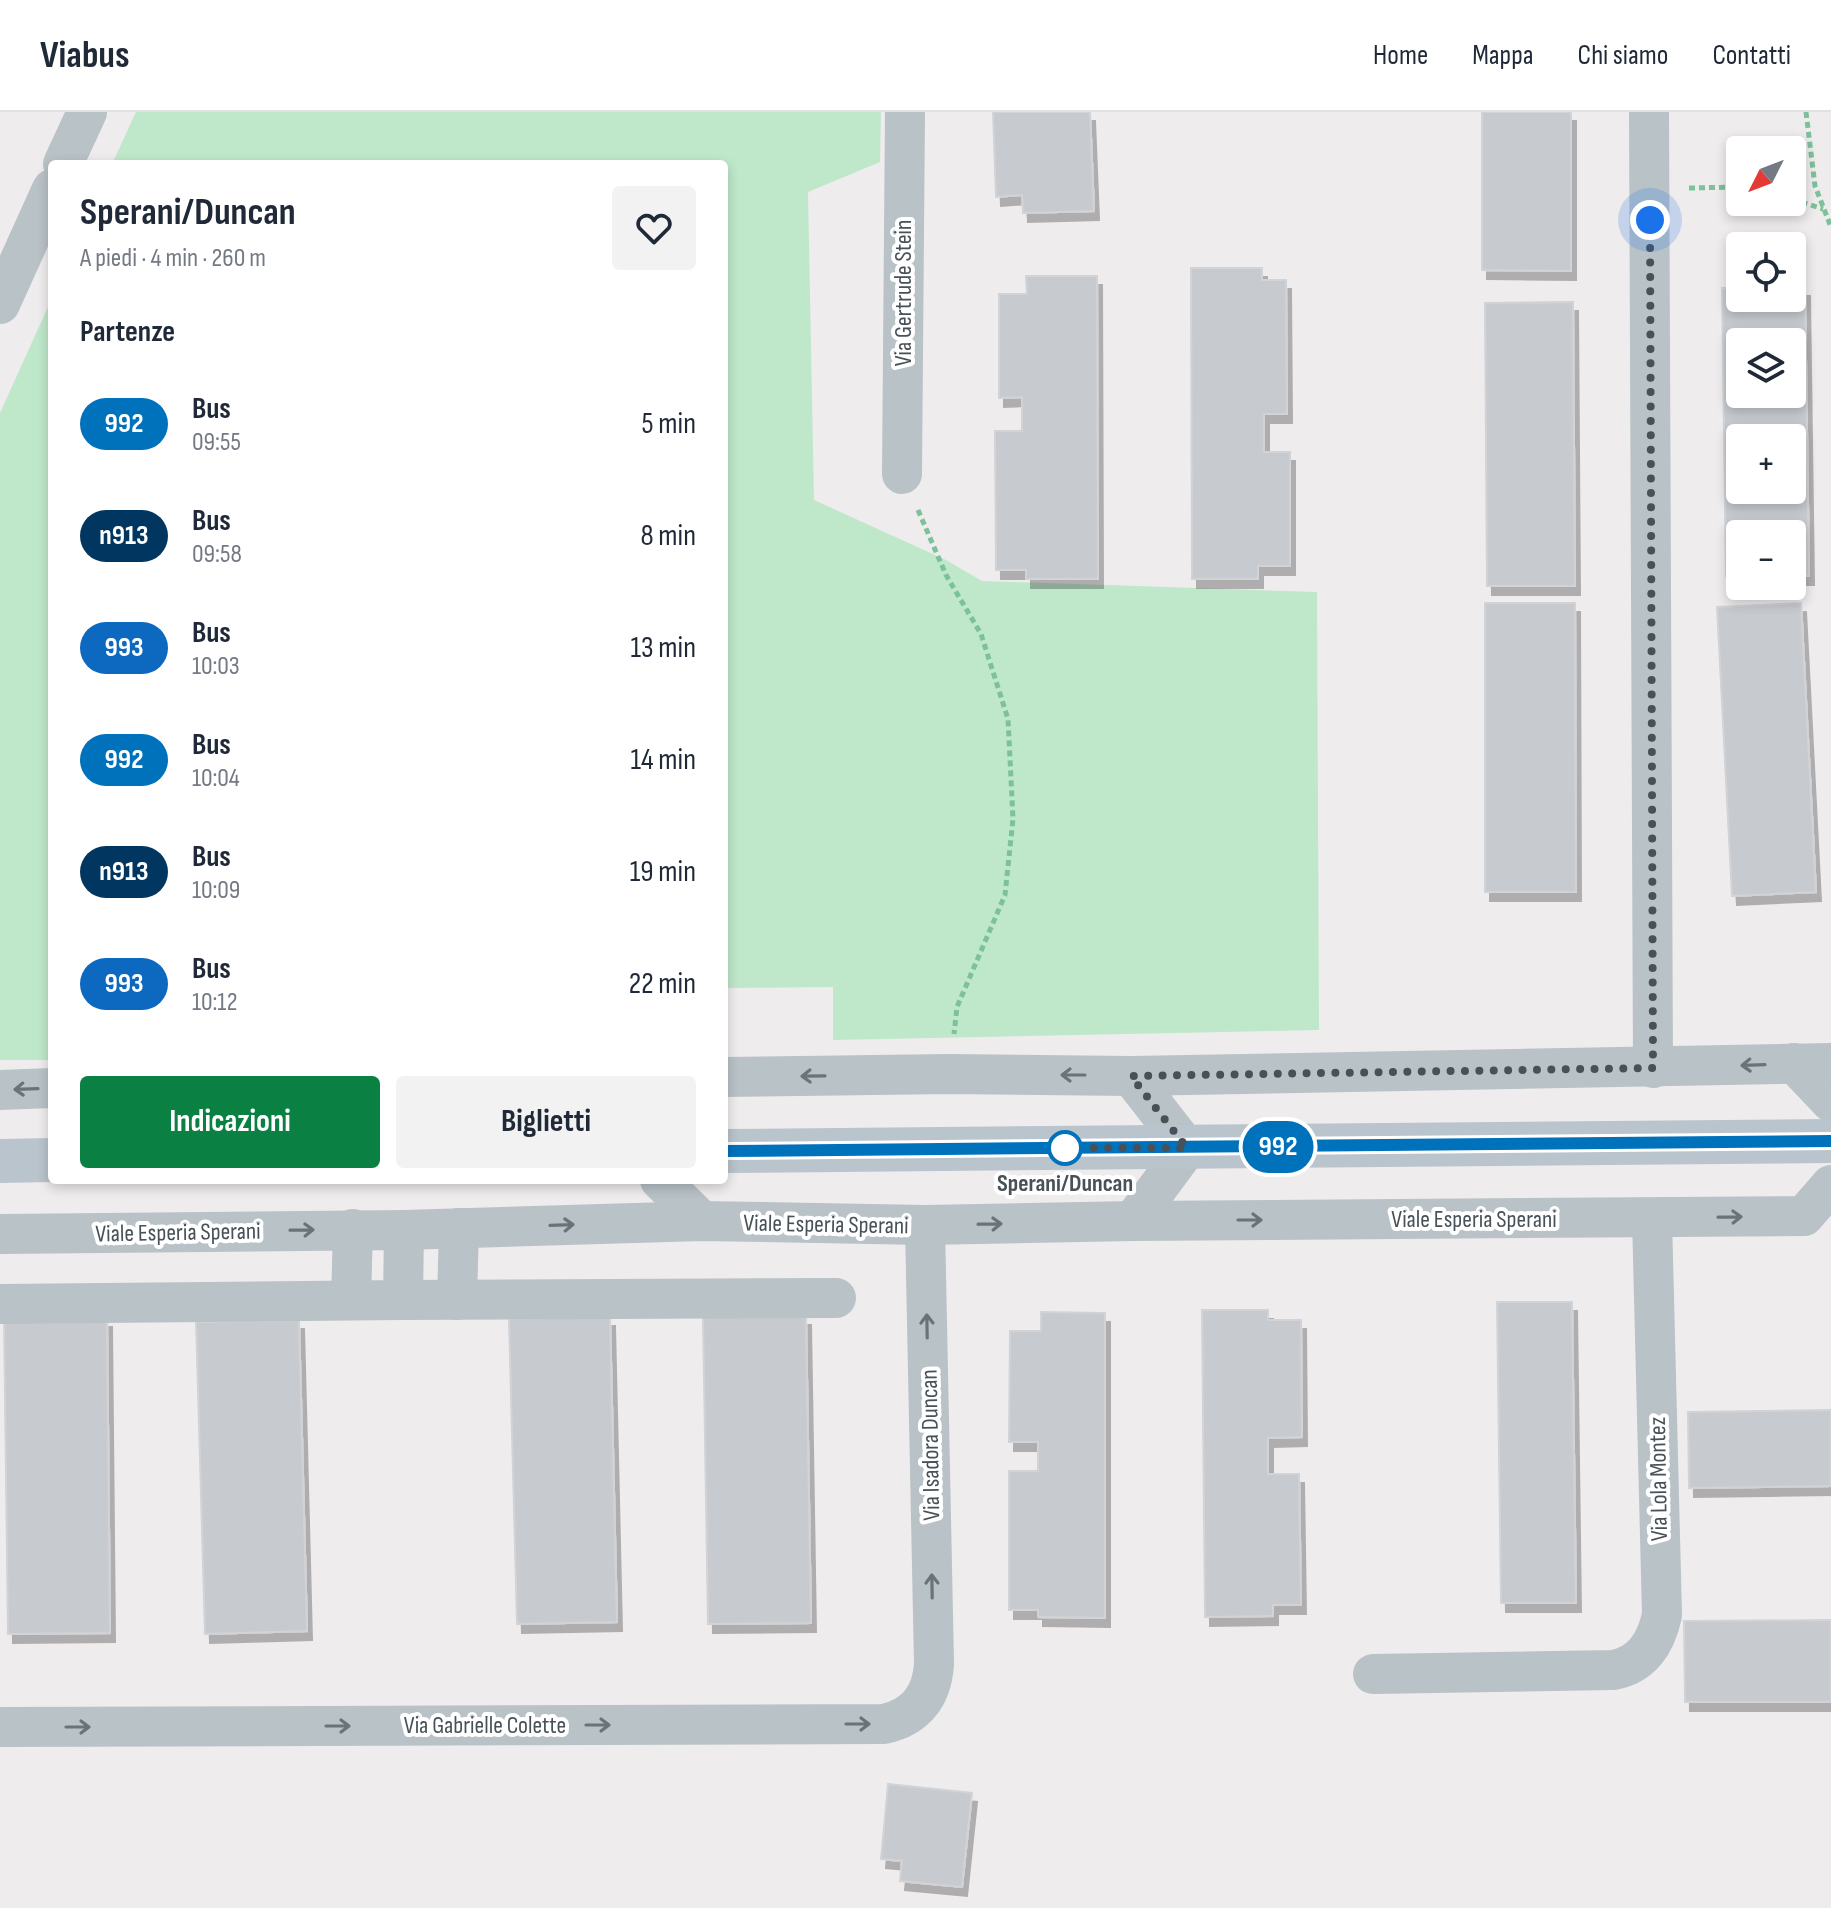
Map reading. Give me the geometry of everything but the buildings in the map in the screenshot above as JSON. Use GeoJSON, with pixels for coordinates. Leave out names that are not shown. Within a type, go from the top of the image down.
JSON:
{"type":"FeatureCollection","features":[{"type":"Feature","properties":{"kind":"street"},"geometry":{"type":"LineString","coordinates":[[65,160],[87,112]]}},
{"type":"Feature","properties":{"kind":"street","name":"Via Gertrude Stein"},"geometry":{"type":"LineString","coordinates":[[902,474],[905,112]]}},
{"type":"Feature","properties":{"kind":"street"},"geometry":{"type":"LineString","coordinates":[[1649,112],[1653,1068]]}},
{"type":"Feature","properties":{"kind":"street"},"geometry":{"type":"LineString","coordinates":[[0,304],[48,198]]}},
{"type":"Feature","properties":{"kind":"street"},"geometry":{"type":"LineString","coordinates":[[728,1077],[949,1074],[1131,1076],[1812,1063],[1831,1102]]}},
{"type":"Feature","properties":{"kind":"street"},"geometry":{"type":"LineString","coordinates":[[1131,1076],[1187,1148]]}},
{"type":"Feature","properties":{"kind":"street"},"geometry":{"type":"LineString","coordinates":[[0,1090],[48,1088]]}},
{"type":"Feature","properties":{"kind":"street"},"geometry":{"type":"LineString","coordinates":[[728,1151],[1831,1141]]}},
{"type":"Feature","properties":{"kind":"street"},"geometry":{"type":"LineString","coordinates":[[1133,1221],[1187,1148]]}},
{"type":"Feature","properties":{"kind":"street"},"geometry":{"type":"LineString","coordinates":[[0,1161],[48,1160]]}},
{"type":"Feature","properties":{"kind":"street"},"geometry":{"type":"LineString","coordinates":[[664,1184],[702,1221]]}},
{"type":"Feature","properties":{"kind":"street"},"geometry":{"type":"LineString","coordinates":[[1652,1218],[1804,1216],[1831,1185]]}},
{"type":"Feature","properties":{"kind":"street","name":"Viale Esperia Sperani"},"geometry":{"type":"LineString","coordinates":[[0,1234],[404,1230],[702,1221],[925,1225],[1652,1218]]}},
{"type":"Feature","properties":{"kind":"street","name":"Via Lola Montez"},"geometry":{"type":"LineString","coordinates":[[1373,1674],[1613,1670],[1632,1664],[1652,1645],[1662,1615],[1652,1218]]}},
{"type":"Feature","properties":{"kind":"street","name":"Via Isadora Duncan"},"geometry":{"type":"LineString","coordinates":[[925,1225],[934,1664]]}},
{"type":"Feature","properties":{"kind":"street"},"geometry":{"type":"LineString","coordinates":[[457,1300],[459,1228]]}},
{"type":"Feature","properties":{"kind":"street"},"geometry":{"type":"LineString","coordinates":[[351,1300],[353,1229]]}},
{"type":"Feature","properties":{"kind":"street"},"geometry":{"type":"LineString","coordinates":[[403,1300],[404,1230]]}},
{"type":"Feature","properties":{"kind":"street"},"geometry":{"type":"LineString","coordinates":[[0,1304],[836,1298]]}},
{"type":"Feature","properties":{"kind":"street","name":"Via Gabrielle Colette"},"geometry":{"type":"LineString","coordinates":[[0,1727],[884,1724],[898,1721],[914,1711],[930,1686],[934,1664]]}},
{"type":"Feature","properties":{"kind":"path"},"geometry":{"type":"LineString","coordinates":[[1806,112],[1815,186],[1831,227]]}},
{"type":"Feature","properties":{"kind":"path"},"geometry":{"type":"LineString","coordinates":[[1650,189],[1726,187]]}},
{"type":"Feature","properties":{"kind":"path"},"geometry":{"type":"LineString","coordinates":[[1806,204],[1824,210]]}},
{"type":"Feature","properties":{"kind":"path"},"geometry":{"type":"LineString","coordinates":[[902,474],[946,575],[981,634],[1008,719],[1013,819],[1005,895],[957,1007],[949,1074]]}},
{"type":"Feature","properties":{"kind":"green space"},"geometry":{"type":"Polygon","coordinates":[[[136,112],[881,112],[880,162],[808,192],[814,500],[946,560],[982,581],[1317,592],[1319,1030],[833,1040],[833,987],[728,988],[728,160],[114,160],[136,112]]]}},
{"type":"Feature","properties":{"kind":"green space"},"geometry":{"type":"Polygon","coordinates":[[[48,307],[48,1060],[0,1060],[0,413],[48,307]]]}},
{"type":"Feature","properties":{"kind":"bus line","name":"992"},"geometry":{"type":"LineString","coordinates":[[728,1151],[1831,1141]]}},
{"type":"Feature","properties":{"kind":"place","name":"Sperani/Duncan"},"geometry":{"type":"Point","coordinates":[1065,1148]}},
{"type":"Feature","properties":{"kind":"route"},"geometry":{"type":"LineString","coordinates":[[1065,1148],[1187,1148],[1131,1076],[1653,1068],[1650,220]]}}]}
